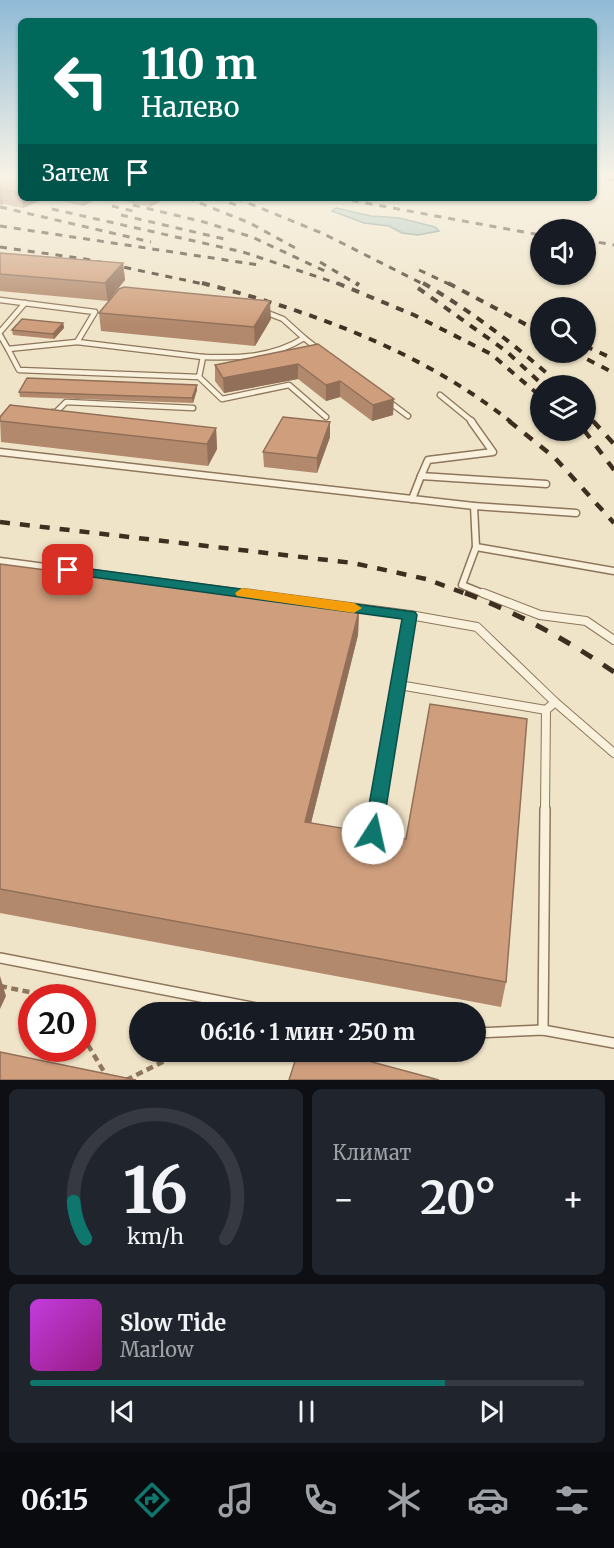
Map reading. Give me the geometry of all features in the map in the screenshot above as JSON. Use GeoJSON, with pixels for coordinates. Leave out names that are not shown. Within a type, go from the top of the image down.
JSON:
{"type":"FeatureCollection","features":[{"type":"Feature","properties":{"kind":"lane"},"geometry":{"type":"LineString","coordinates":[[0,300],[95,312],[106,308]]}},
{"type":"Feature","properties":{"kind":"lane"},"geometry":{"type":"LineString","coordinates":[[25,303],[0,334],[19,370],[199,377],[222,399],[289,385],[326,417]]}},
{"type":"Feature","properties":{"kind":"lane"},"geometry":{"type":"LineString","coordinates":[[254,311],[266,312],[283,319],[322,352]]}},
{"type":"Feature","properties":{"kind":"lane"},"geometry":{"type":"LineString","coordinates":[[77,342],[95,312]]}},
{"type":"Feature","properties":{"kind":"lane"},"geometry":{"type":"LineString","coordinates":[[8,349],[77,342],[203,357],[269,355],[289,348],[304,338]]}},
{"type":"Feature","properties":{"kind":"lane"},"geometry":{"type":"LineString","coordinates":[[199,377],[203,357]]}},
{"type":"Feature","properties":{"kind":"lane"},"geometry":{"type":"LineString","coordinates":[[379,394],[408,416]]}},
{"type":"Feature","properties":{"kind":"lane"},"geometry":{"type":"LineString","coordinates":[[412,499],[428,460],[493,452],[476,425],[440,395]]}},
{"type":"Feature","properties":{"kind":"lane"},"geometry":{"type":"LineString","coordinates":[[45,412],[56,412],[66,402],[193,408]]}},
{"type":"Feature","properties":{"kind":"lane"},"geometry":{"type":"LineString","coordinates":[[0,452],[474,506],[576,513]]}},
{"type":"Feature","properties":{"kind":"lane"},"geometry":{"type":"LineString","coordinates":[[421,476],[546,484]]}},
{"type":"Feature","properties":{"kind":"lane"},"geometry":{"type":"LineString","coordinates":[[474,506],[476,547],[462,585],[540,615],[586,621],[614,640]]}},
{"type":"Feature","properties":{"kind":"lane"},"geometry":{"type":"LineString","coordinates":[[476,547],[614,571]]}},
{"type":"Feature","properties":{"kind":"lane"},"geometry":{"type":"LineString","coordinates":[[0,561],[410,615],[477,627],[555,702],[614,753]]}},
{"type":"Feature","properties":{"kind":"lane"},"geometry":{"type":"LineString","coordinates":[[373,833],[410,615]]}},
{"type":"Feature","properties":{"kind":"lane"},"geometry":{"type":"LineString","coordinates":[[399,685],[546,710]]}},
{"type":"Feature","properties":{"kind":"lane"},"geometry":{"type":"LineString","coordinates":[[543,1030],[546,710],[555,702]]}},
{"type":"Feature","properties":{"kind":"lane"},"geometry":{"type":"LineString","coordinates":[[0,958],[226,1002]]}},
{"type":"Feature","properties":{"kind":"lane"},"geometry":{"type":"LineString","coordinates":[[486,1033],[543,1030],[614,1043]]}},
{"type":"Feature","properties":{"kind":"path"},"geometry":{"type":"LineString","coordinates":[[0,986],[18,990]]}},
{"type":"Feature","properties":{"kind":"path"},"geometry":{"type":"LineString","coordinates":[[96,1058],[109,1080]]}},
{"type":"Feature","properties":{"kind":"path"},"geometry":{"type":"LineString","coordinates":[[126,1080],[163,1062]]}},
{"type":"Feature","properties":{"kind":"water"},"geometry":{"type":"Polygon","coordinates":[[[376,224],[425,224],[435,227],[439,231],[418,235],[402,233],[389,226],[376,224]]]}},
{"type":"Feature","properties":{"kind":"building"},"geometry":{"type":"Polygon","coordinates":[[[0,253],[123,263],[105,283],[0,274],[0,253]]]}},
{"type":"Feature","properties":{"kind":"building"},"geometry":{"type":"Polygon","coordinates":[[[124,287],[270,301],[254,327],[99,313],[119,289],[124,287]]]}},
{"type":"Feature","properties":{"kind":"building"},"geometry":{"type":"Polygon","coordinates":[[[22,319],[63,323],[53,334],[12,330],[22,319]]]}},
{"type":"Feature","properties":{"kind":"building"},"geometry":{"type":"Polygon","coordinates":[[[318,344],[394,399],[373,405],[340,381],[326,385],[298,364],[223,378],[215,365],[318,344]]]}},
{"type":"Feature","properties":{"kind":"building"},"geometry":{"type":"Polygon","coordinates":[[[27,378],[197,385],[192,398],[19,392],[27,378]]]}},
{"type":"Feature","properties":{"kind":"building"},"geometry":{"type":"Polygon","coordinates":[[[10,405],[216,428],[207,444],[0,421],[0,417],[10,405]]]}},
{"type":"Feature","properties":{"kind":"building"},"geometry":{"type":"Polygon","coordinates":[[[283,417],[330,422],[317,458],[263,452],[283,417]]]}},
{"type":"Feature","properties":{"kind":"building"},"geometry":{"type":"Polygon","coordinates":[[[0,564],[359,611],[305,822],[406,839],[430,704],[527,719],[506,982],[0,889],[0,564]]]}},
{"type":"Feature","properties":{"kind":"building"},"geometry":{"type":"Polygon","coordinates":[[[0,1052],[18,1056],[18,1062],[49,1062],[136,1080],[0,1080],[0,1052]]]}},
{"type":"Feature","properties":{"kind":"building"},"geometry":{"type":"Polygon","coordinates":[[[295,1062],[372,1062],[439,1080],[289,1080],[295,1062]]]}},
{"type":"Feature","properties":{"kind":"railway"},"geometry":{"type":"LineString","coordinates":[[75,224],[151,242]]}},
{"type":"Feature","properties":{"kind":"railway"},"geometry":{"type":"LineString","coordinates":[[120,224],[243,252],[341,285]]}},
{"type":"Feature","properties":{"kind":"railway"},"geometry":{"type":"LineString","coordinates":[[162,224],[229,240]]}},
{"type":"Feature","properties":{"kind":"railway"},"geometry":{"type":"LineString","coordinates":[[212,224],[252,237],[327,272]]}},
{"type":"Feature","properties":{"kind":"railway"},"geometry":{"type":"LineString","coordinates":[[253,224],[299,250]]}},
{"type":"Feature","properties":{"kind":"railway"},"geometry":{"type":"LineString","coordinates":[[301,224],[425,285]]}},
{"type":"Feature","properties":{"kind":"railway"},"geometry":{"type":"LineString","coordinates":[[482,224],[530,233]]}},
{"type":"Feature","properties":{"kind":"railway"},"geometry":{"type":"LineString","coordinates":[[0,226],[259,265]]}},
{"type":"Feature","properties":{"kind":"railway"},"geometry":{"type":"LineString","coordinates":[[596,242],[614,245]]}},
{"type":"Feature","properties":{"kind":"railway"},"geometry":{"type":"LineString","coordinates":[[0,247],[85,259],[208,285]]}},
{"type":"Feature","properties":{"kind":"railway"},"geometry":{"type":"LineString","coordinates":[[320,262],[358,285]]}},
{"type":"Feature","properties":{"kind":"railway"},"geometry":{"type":"LineString","coordinates":[[419,270],[451,285]]}},
{"type":"Feature","properties":{"kind":"railway"},"geometry":{"type":"LineString","coordinates":[[202,283],[284,307],[364,336],[440,374],[511,422]]}},
{"type":"Feature","properties":{"kind":"railway"},"geometry":{"type":"LineString","coordinates":[[337,283],[341,285]]}},
{"type":"Feature","properties":{"kind":"railway"},"geometry":{"type":"LineString","coordinates":[[423,283],[495,331],[548,375]]}},
{"type":"Feature","properties":{"kind":"railway"},"geometry":{"type":"LineString","coordinates":[[448,283],[530,327]]}},
{"type":"Feature","properties":{"kind":"railway"},"geometry":{"type":"LineString","coordinates":[[341,285],[414,315],[491,354],[530,387]]}},
{"type":"Feature","properties":{"kind":"railway"},"geometry":{"type":"LineString","coordinates":[[418,288],[506,351],[532,375]]}},
{"type":"Feature","properties":{"kind":"railway"},"geometry":{"type":"LineString","coordinates":[[596,351],[614,359]]}},
{"type":"Feature","properties":{"kind":"railway"},"geometry":{"type":"LineString","coordinates":[[594,363],[614,373]]}},
{"type":"Feature","properties":{"kind":"railway"},"geometry":{"type":"LineString","coordinates":[[509,421],[555,458],[614,523]]}},
{"type":"Feature","properties":{"kind":"railway"},"geometry":{"type":"LineString","coordinates":[[596,424],[614,444]]}},
{"type":"Feature","properties":{"kind":"railway"},"geometry":{"type":"LineString","coordinates":[[592,441],[614,470]]}},
{"type":"Feature","properties":{"kind":"railway"},"geometry":{"type":"LineString","coordinates":[[0,522],[353,563],[426,579],[469,595]]}},
{"type":"Feature","properties":{"kind":"railway"},"geometry":{"type":"LineString","coordinates":[[465,593],[542,628],[614,672]]}},
{"type":"Feature","properties":{"kind":"slow traffic"},"geometry":{"type":"LineString","coordinates":[[242,593],[354,608]]}},
{"type":"Feature","properties":{"kind":"route"},"geometry":{"type":"LineString","coordinates":[[68,570],[410,615],[373,833]]}}]}
